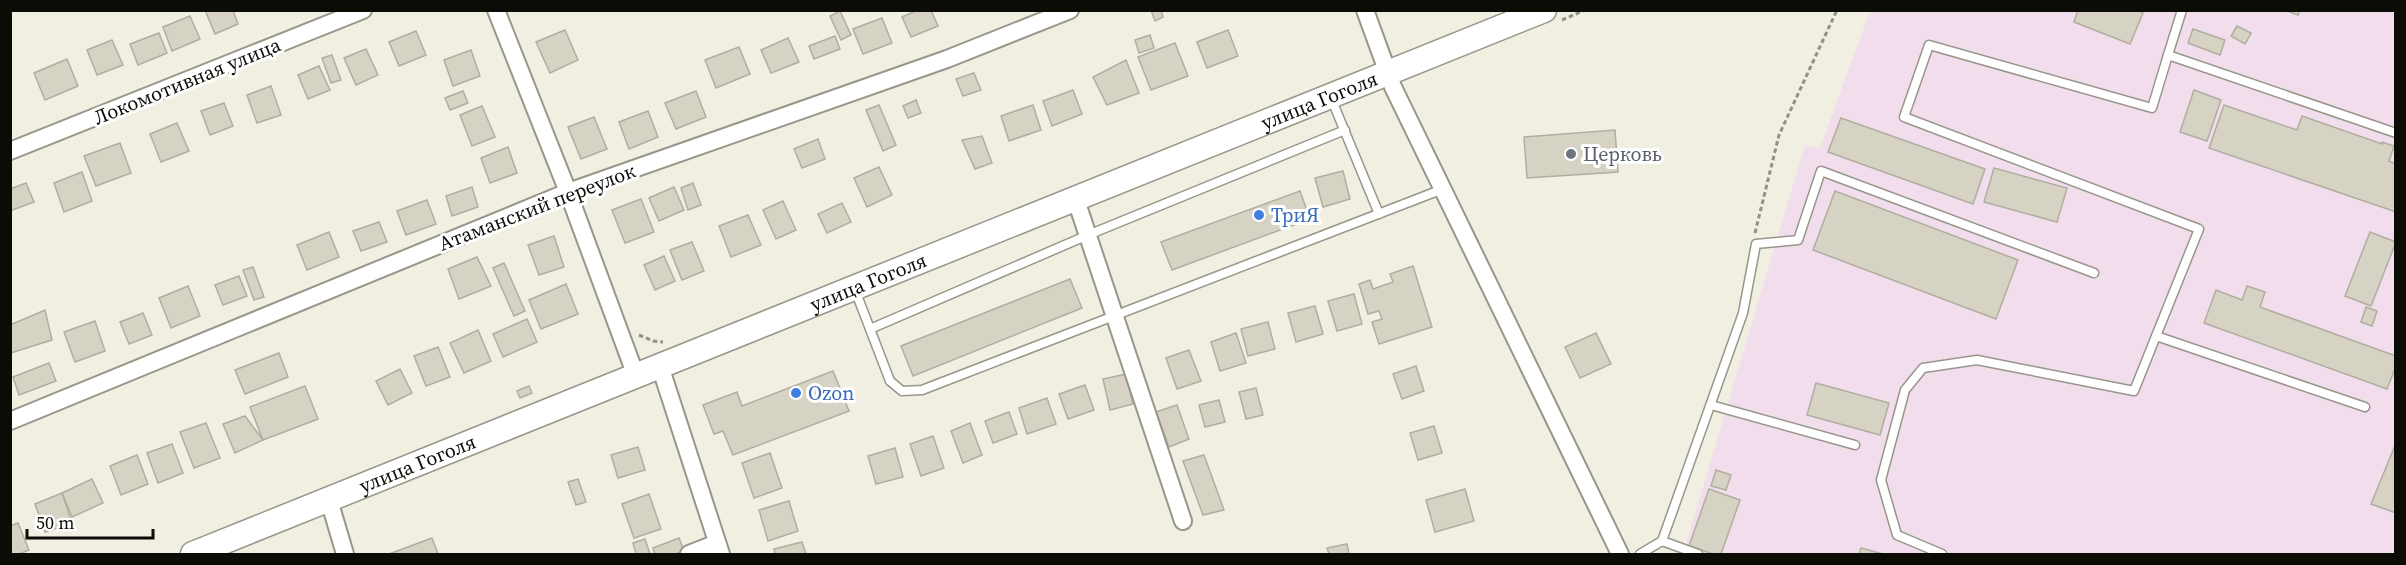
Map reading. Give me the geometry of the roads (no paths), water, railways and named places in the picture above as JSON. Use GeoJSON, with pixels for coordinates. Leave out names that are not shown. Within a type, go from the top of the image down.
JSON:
{"type":"FeatureCollection","features":[{"type":"Feature","properties":{"kind":"main road","name":"улица Гоголя"},"geometry":{"type":"LineString","coordinates":[[193,555],[223,549],[329,500],[1544,10]]}},
{"type":"Feature","properties":{"kind":"street","name":"Локомотивная улица"},"geometry":{"type":"LineString","coordinates":[[10,151],[363,10]]}},
{"type":"Feature","properties":{"kind":"street"},"geometry":{"type":"LineString","coordinates":[[496,10],[568,192],[636,376]]}},
{"type":"Feature","properties":{"kind":"street","name":"Атаманский переулок"},"geometry":{"type":"LineString","coordinates":[[10,421],[568,192],[947,59],[1070,10]]}},
{"type":"Feature","properties":{"kind":"street"},"geometry":{"type":"LineString","coordinates":[[1365,10],[1388,74],[1620,555]]}},
{"type":"Feature","properties":{"kind":"street"},"geometry":{"type":"LineString","coordinates":[[1076,200],[1183,521]]}},
{"type":"Feature","properties":{"kind":"street"},"geometry":{"type":"LineString","coordinates":[[660,366],[719,549],[689,555]]}},
{"type":"Feature","properties":{"kind":"street"},"geometry":{"type":"LineString","coordinates":[[329,500],[345,555]]}},
{"type":"Feature","properties":{"kind":"lane"},"geometry":{"type":"LineString","coordinates":[[1942,555],[1898,535],[1881,480],[1905,390],[1923,368],[1977,360],[2134,391],[2199,229],[1904,117],[1929,45],[2152,108],[2182,10]]}},
{"type":"Feature","properties":{"kind":"lane"},"geometry":{"type":"LineString","coordinates":[[2168,55],[2396,133]]}},
{"type":"Feature","properties":{"kind":"lane"},"geometry":{"type":"LineString","coordinates":[[1331,97],[1379,214]]}},
{"type":"Feature","properties":{"kind":"lane"},"geometry":{"type":"LineString","coordinates":[[870,329],[1088,235],[1345,130]]}},
{"type":"Feature","properties":{"kind":"lane"},"geometry":{"type":"LineString","coordinates":[[1640,555],[1662,541],[1743,313],[1756,244],[1798,240],[1821,171],[2094,273]]}},
{"type":"Feature","properties":{"kind":"lane"},"geometry":{"type":"LineString","coordinates":[[855,289],[890,381],[902,391],[922,390],[1443,189]]}},
{"type":"Feature","properties":{"kind":"lane"},"geometry":{"type":"LineString","coordinates":[[2156,336],[2365,407]]}},
{"type":"Feature","properties":{"kind":"lane"},"geometry":{"type":"LineString","coordinates":[[1710,405],[1855,445]]}},
{"type":"Feature","properties":{"kind":"lane"},"geometry":{"type":"LineString","coordinates":[[1662,541],[1698,555]]}},
{"type":"Feature","properties":{"kind":"place","name":"Церковь"},"geometry":{"type":"Point","coordinates":[1571,154]}},
{"type":"Feature","properties":{"kind":"place","name":"ТриЯ"},"geometry":{"type":"Point","coordinates":[1259,215]}},
{"type":"Feature","properties":{"kind":"place","name":"Ozon"},"geometry":{"type":"Point","coordinates":[796,393]}}]}
